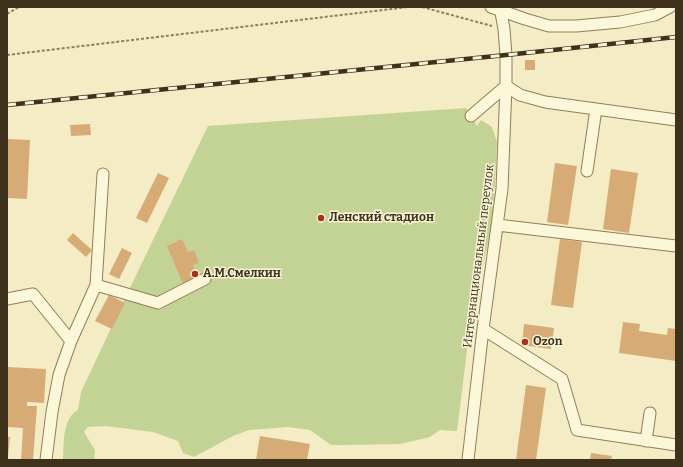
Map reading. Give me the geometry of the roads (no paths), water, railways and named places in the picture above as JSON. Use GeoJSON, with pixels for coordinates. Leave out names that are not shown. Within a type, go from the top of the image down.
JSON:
{"type":"FeatureCollection","features":[{"type":"Feature","properties":{"kind":"street"},"geometry":{"type":"LineString","coordinates":[[497,8],[525,19],[549,26],[576,26],[620,22],[656,15],[670,7]]}},
{"type":"Feature","properties":{"kind":"street","name":"Интернациональный переулок"},"geometry":{"type":"LineString","coordinates":[[468,460],[483,329],[502,189],[506,56],[504,29],[497,8]]}},
{"type":"Feature","properties":{"kind":"street"},"geometry":{"type":"LineString","coordinates":[[471,116],[506,86],[520,95],[539,100],[676,120]]}},
{"type":"Feature","properties":{"kind":"street"},"geometry":{"type":"LineString","coordinates":[[587,171],[596,109]]}},
{"type":"Feature","properties":{"kind":"street"},"geometry":{"type":"LineString","coordinates":[[46,460],[52,412],[59,375],[71,341],[96,285],[103,174]]}},
{"type":"Feature","properties":{"kind":"street"},"geometry":{"type":"LineString","coordinates":[[497,225],[676,246]]}},
{"type":"Feature","properties":{"kind":"street"},"geometry":{"type":"LineString","coordinates":[[96,285],[158,303],[205,279]]}},
{"type":"Feature","properties":{"kind":"street"},"geometry":{"type":"LineString","coordinates":[[7,299],[32,294],[71,341]]}},
{"type":"Feature","properties":{"kind":"street"},"geometry":{"type":"LineString","coordinates":[[483,329],[562,379],[577,430],[676,446]]}},
{"type":"Feature","properties":{"kind":"street"},"geometry":{"type":"LineString","coordinates":[[646,441],[650,413]]}},
{"type":"Feature","properties":{"kind":"railway"},"geometry":{"type":"LineString","coordinates":[[7,105],[676,37]]}},
{"type":"Feature","properties":{"kind":"place","name":"Ленский стадион"},"geometry":{"type":"Point","coordinates":[321,218]}},
{"type":"Feature","properties":{"kind":"place","name":"А.М.Смелкин"},"geometry":{"type":"Point","coordinates":[195,274]}},
{"type":"Feature","properties":{"kind":"place","name":"Ozon"},"geometry":{"type":"Point","coordinates":[525,342]}}]}
